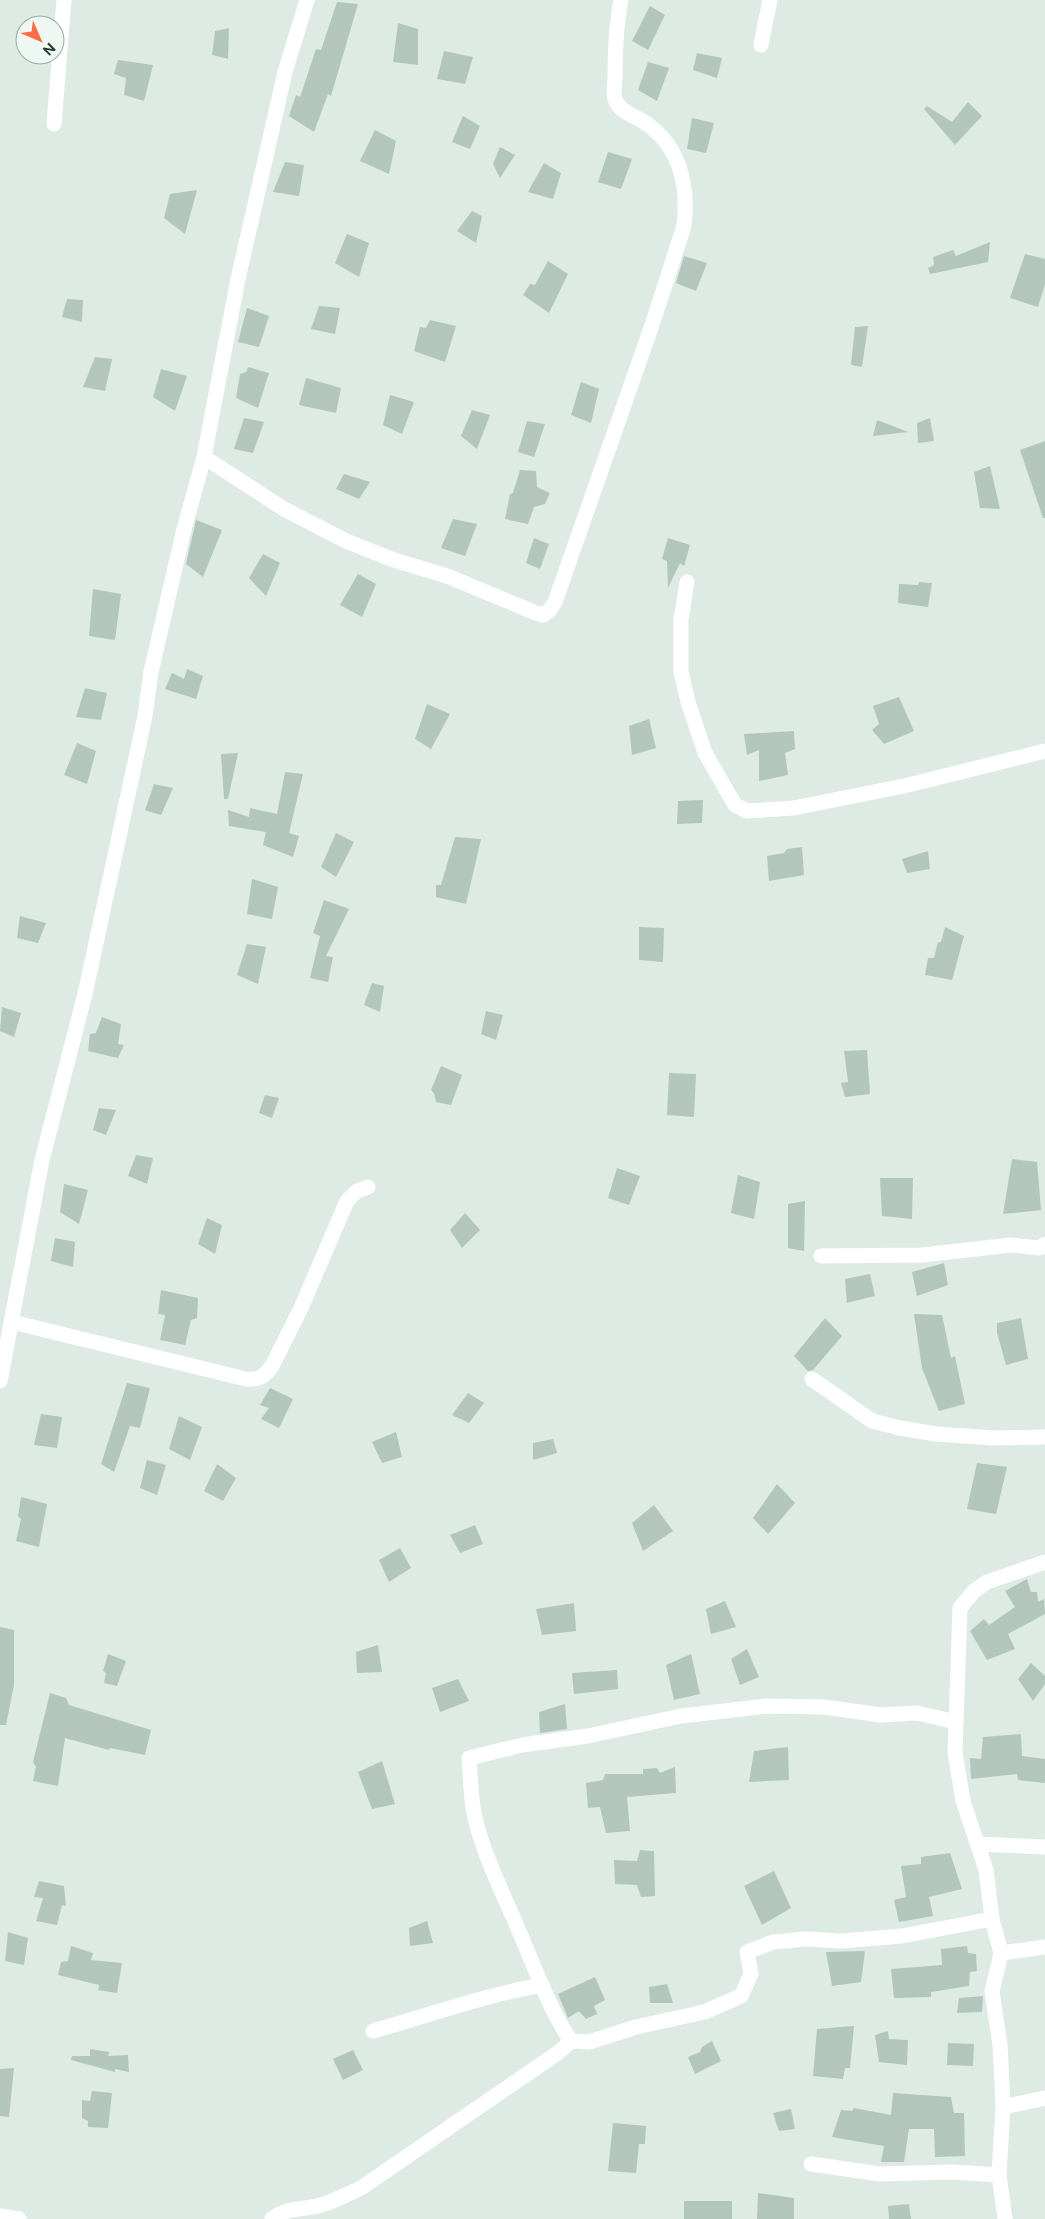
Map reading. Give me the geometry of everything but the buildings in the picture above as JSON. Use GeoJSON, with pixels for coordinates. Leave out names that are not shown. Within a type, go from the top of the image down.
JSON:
{"type":"FeatureCollection","features":[{"type":"Feature","properties":{"kind":"street"},"geometry":{"type":"LineString","coordinates":[[54,124],[64,0]]}},
{"type":"Feature","properties":{"kind":"street"},"geometry":{"type":"LineString","coordinates":[[0,1381],[42,1160],[85,994],[145,716],[152,672],[184,529],[204,456],[238,279],[285,72],[306,0]]}},
{"type":"Feature","properties":{"kind":"street"},"geometry":{"type":"LineString","coordinates":[[204,456],[284,508],[346,541],[394,560],[447,576],[536,613],[543,615],[549,611],[555,602],[581,530],[684,226],[685,212],[680,165],[672,148],[659,133],[622,109],[614,98],[616,28],[621,0]]}},
{"type":"Feature","properties":{"kind":"street"},"geometry":{"type":"LineString","coordinates":[[761,45],[770,0]]}},
{"type":"Feature","properties":{"kind":"street"},"geometry":{"type":"LineString","coordinates":[[687,582],[681,619],[681,672],[688,702],[705,753],[735,805],[741,808],[748,811],[794,808],[904,786],[1045,751]]}},
{"type":"Feature","properties":{"kind":"street"},"geometry":{"type":"LineString","coordinates":[[12,1322],[113,1348],[246,1379],[258,1380],[266,1375],[272,1366],[301,1308],[347,1201],[357,1191],[368,1187]]}},
{"type":"Feature","properties":{"kind":"street"},"geometry":{"type":"LineString","coordinates":[[821,1256],[922,1255],[1011,1246],[1040,1248],[1045,1244]]}},
{"type":"Feature","properties":{"kind":"street"},"geometry":{"type":"LineString","coordinates":[[812,1379],[872,1420],[900,1428],[936,1434],[993,1438],[1045,1437]]}},
{"type":"Feature","properties":{"kind":"street"},"geometry":{"type":"LineString","coordinates":[[1005,2219],[999,2175],[1003,2107],[1000,2045],[992,1992],[1001,1953],[992,1918],[986,1870],[963,1801],[955,1752],[960,1608],[974,1591],[987,1582],[1045,1562]]}},
{"type":"Feature","properties":{"kind":"street"},"geometry":{"type":"LineString","coordinates":[[571,2041],[563,2030],[542,1985],[484,1846],[474,1818],[469,1758],[522,1745],[588,1736],[681,1716],[767,1706],[824,1707],[881,1715],[917,1713],[956,1722]]}},
{"type":"Feature","properties":{"kind":"street"},"geometry":{"type":"LineString","coordinates":[[977,1844],[1045,1847]]}},
{"type":"Feature","properties":{"kind":"street"},"geometry":{"type":"LineString","coordinates":[[272,2219],[279,2213],[319,2206],[338,2200],[362,2188],[559,2052],[571,2041],[589,2042],[636,2027],[704,2012],[741,1996],[751,1974],[747,1952],[772,1942],[806,1939],[841,1941],[902,1936],[992,1918]]}},
{"type":"Feature","properties":{"kind":"street"},"geometry":{"type":"LineString","coordinates":[[1001,1953],[1045,1947]]}},
{"type":"Feature","properties":{"kind":"street"},"geometry":{"type":"LineString","coordinates":[[373,2031],[506,1991],[542,1985]]}},
{"type":"Feature","properties":{"kind":"street"},"geometry":{"type":"LineString","coordinates":[[1003,2107],[1045,2098]]}},
{"type":"Feature","properties":{"kind":"street"},"geometry":{"type":"LineString","coordinates":[[811,2164],[880,2174],[952,2172],[999,2175]]}},
{"type":"Feature","properties":{"kind":"street"},"geometry":{"type":"LineString","coordinates":[[0,2216],[19,2219]]}}]}
